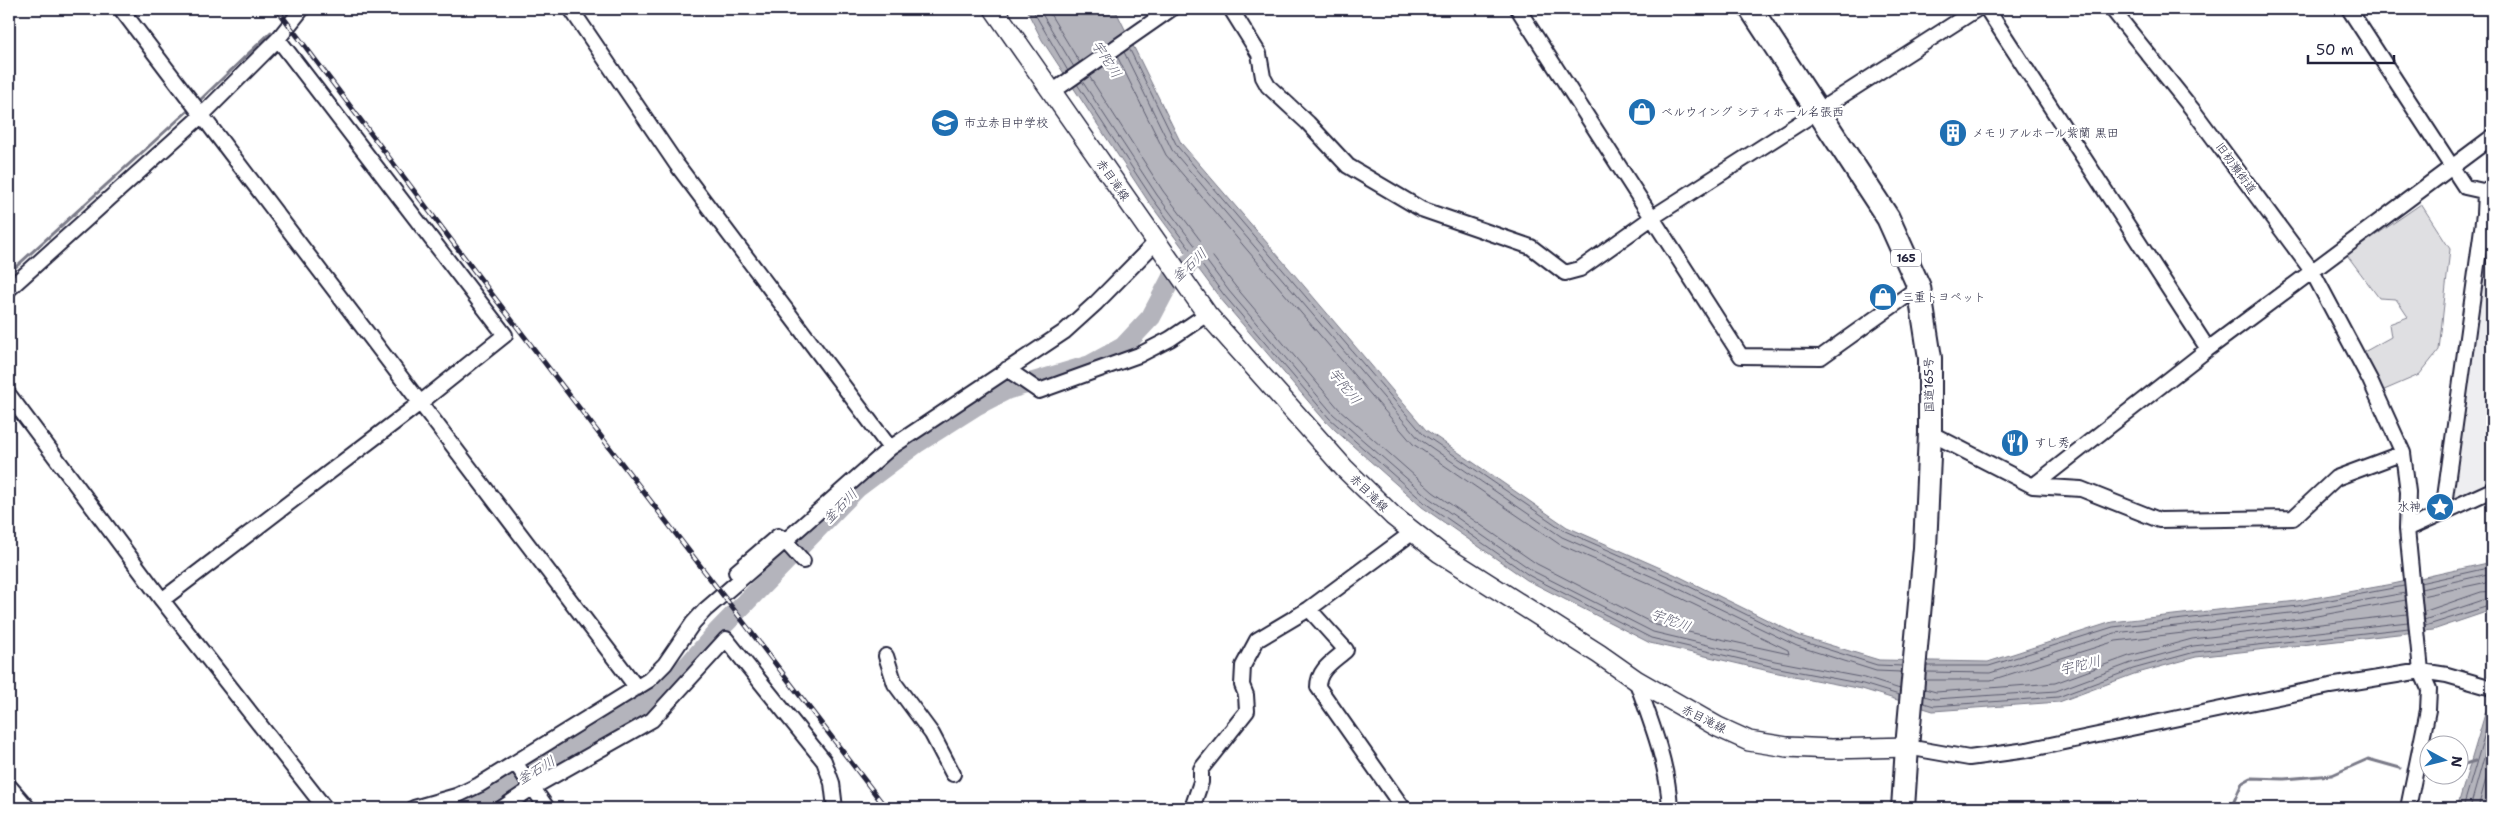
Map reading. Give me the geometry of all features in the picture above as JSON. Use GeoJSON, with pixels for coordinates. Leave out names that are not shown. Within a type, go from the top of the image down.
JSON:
{"type":"FeatureCollection","features":[{"type":"Feature","properties":{"kind":"highway","name":"国道165号"},"geometry":{"type":"LineString","coordinates":[[1752,9],[1888,218],[1919,287],[1930,358],[1930,433],[1926,548],[1907,739],[1903,808]]}},
{"type":"Feature","properties":{"kind":"main road","name":"赤目滝線"},"geometry":{"type":"LineString","coordinates":[[994,9],[1055,90],[1156,242],[1207,314],[1344,468],[1393,516],[1413,532],[1440,553],[1599,654],[1636,680],[1718,727],[1749,741],[1787,747],[1832,749],[1907,739]]}},
{"type":"Feature","properties":{"kind":"street"},"geometry":{"type":"LineString","coordinates":[[121,9],[637,688]]}},
{"type":"Feature","properties":{"kind":"street"},"geometry":{"type":"LineString","coordinates":[[9,289],[198,108],[278,39],[302,9]]}},
{"type":"Feature","properties":{"kind":"street"},"geometry":{"type":"LineString","coordinates":[[571,9],[676,165],[890,448]]}},
{"type":"Feature","properties":{"kind":"street"},"geometry":{"type":"LineString","coordinates":[[1055,90],[1171,9]]}},
{"type":"Feature","properties":{"kind":"street"},"geometry":{"type":"LineString","coordinates":[[1231,9],[1260,54],[1263,76],[1268,86],[1348,166],[1421,209],[1531,247],[1565,273],[1580,268],[1653,218],[1978,9]]}},
{"type":"Feature","properties":{"kind":"street"},"geometry":{"type":"LineString","coordinates":[[1518,9],[1741,356],[1821,357],[1919,287]]}},
{"type":"Feature","properties":{"kind":"street"},"geometry":{"type":"LineString","coordinates":[[1988,9],[2208,349]]}},
{"type":"Feature","properties":{"kind":"street","name":"旧初瀬街道"},"geometry":{"type":"LineString","coordinates":[[2112,9],[2192,109],[2312,271],[2370,380],[2403,453],[2408,492],[2408,532],[2421,665],[2429,689],[2428,710],[2408,808]]}},
{"type":"Feature","properties":{"kind":"street"},"geometry":{"type":"LineString","coordinates":[[2349,9],[2465,188],[2489,192],[2483,223],[2443,512]]}},
{"type":"Feature","properties":{"kind":"street"},"geometry":{"type":"LineString","coordinates":[[162,600],[420,403],[505,335],[278,39]]}},
{"type":"Feature","properties":{"kind":"street"},"geometry":{"type":"LineString","coordinates":[[2033,486],[2208,349],[2492,137]]}},
{"type":"Feature","properties":{"kind":"street"},"geometry":{"type":"LineString","coordinates":[[414,808],[464,792],[518,767],[649,680],[665,664],[693,623],[705,610],[787,544],[890,448],[1064,332],[1096,303],[1156,242]]}},
{"type":"Feature","properties":{"kind":"street"},"geometry":{"type":"LineString","coordinates":[[1007,369],[1039,391],[1139,355],[1170,339],[1207,314]]}},
{"type":"Feature","properties":{"kind":"street"},"geometry":{"type":"LineString","coordinates":[[9,395],[162,600],[325,808]]}},
{"type":"Feature","properties":{"kind":"street"},"geometry":{"type":"LineString","coordinates":[[1930,433],[2033,486],[2081,489],[2159,520],[2293,518],[2336,478],[2403,453]]}},
{"type":"Feature","properties":{"kind":"street"},"geometry":{"type":"LineString","coordinates":[[2408,532],[2443,512],[2492,490]]}},
{"type":"Feature","properties":{"kind":"street"},"geometry":{"type":"LineString","coordinates":[[1192,808],[1201,782],[1201,768],[1246,711],[1246,695],[1242,685],[1243,666],[1248,653],[1257,640],[1309,609],[1413,532]]}},
{"type":"Feature","properties":{"kind":"street"},"geometry":{"type":"LineString","coordinates":[[736,572],[778,536],[801,560]]}},
{"type":"Feature","properties":{"kind":"street"},"geometry":{"type":"LineString","coordinates":[[1309,609],[1346,650],[1324,669],[1318,677],[1318,687],[1403,808]]}},
{"type":"Feature","properties":{"kind":"street"},"geometry":{"type":"LineString","coordinates":[[502,808],[531,786],[652,720],[726,638],[824,761],[832,783],[835,808]]}},
{"type":"Feature","properties":{"kind":"street"},"geometry":{"type":"LineString","coordinates":[[886,656],[895,684],[932,734],[953,774]]}},
{"type":"Feature","properties":{"kind":"street"},"geometry":{"type":"LineString","coordinates":[[1907,739],[1969,758],[2027,750],[2421,665],[2447,675],[2492,688]]}},
{"type":"Feature","properties":{"kind":"street"},"geometry":{"type":"LineString","coordinates":[[1636,680],[1654,732],[1669,785],[1670,808]]}},
{"type":"Feature","properties":{"kind":"street"},"geometry":{"type":"LineString","coordinates":[[518,767],[547,808]]}},
{"type":"Feature","properties":{"kind":"street"},"geometry":{"type":"LineString","coordinates":[[9,786],[28,808]]}},
{"type":"Feature","properties":{"kind":"shaded area"},"geometry":{"type":"Polygon","coordinates":[[[2421,204],[2450,249],[2439,350],[2419,375],[2382,391],[2364,352],[2391,337],[2389,324],[2408,317],[2396,299],[2379,298],[2347,255],[2421,204]]]}},
{"type":"Feature","properties":{"kind":"shaded area"},"geometry":{"type":"Polygon","coordinates":[[[2492,204],[2492,480],[2450,501],[2488,214],[2492,204]]]}},
{"type":"Feature","properties":{"kind":"water","name":"宇陀川"},"geometry":{"type":"Polygon","coordinates":[[[1026,9],[1115,9],[1181,143],[1426,430],[1567,527],[1674,574],[1800,636],[1879,660],[1988,662],[2112,622],[2297,601],[2393,584],[2492,562],[2492,610],[2433,630],[2196,657],[2134,674],[2059,702],[1933,711],[1862,689],[1773,672],[1650,643],[1527,580],[1422,507],[1326,422],[1220,298],[1148,201],[1042,40],[1026,9]]]}},
{"type":"Feature","properties":{"kind":"water"},"geometry":{"type":"Polygon","coordinates":[[[2492,697],[2492,808],[2457,808],[2464,784],[2468,784],[2468,771],[2492,697]]]}},
{"type":"Feature","properties":{"kind":"waterway"},"geometry":{"type":"LineString","coordinates":[[198,102],[271,32]]}},
{"type":"Feature","properties":{"kind":"waterway"},"geometry":{"type":"LineString","coordinates":[[9,273],[191,108]]}},
{"type":"Feature","properties":{"kind":"waterway","name":"釜石川"},"geometry":{"type":"LineString","coordinates":[[463,808],[507,787],[590,739],[655,698],[857,488],[917,443],[977,405],[1006,390],[1090,365],[1123,347],[1151,317],[1171,279],[1213,243]]}},
{"type":"Feature","properties":{"kind":"waterway"},"geometry":{"type":"LineString","coordinates":[[2231,808],[2242,783],[2251,778],[2284,779],[2332,775],[2368,759],[2400,768]]}},
{"type":"Feature","properties":{"kind":"waterway"},"geometry":{"type":"LineString","coordinates":[[2468,763],[2475,761]]}},
{"type":"Feature","properties":{"kind":"railway"},"geometry":{"type":"LineString","coordinates":[[277,9],[488,289],[886,808]]}},
{"type":"Feature","properties":{"kind":"place","name":"ベルウイング シティホール名張西"},"geometry":{"type":"Point","coordinates":[1642,112]}},
{"type":"Feature","properties":{"kind":"place","name":"市立赤目中学校"},"geometry":{"type":"Point","coordinates":[945,123]}},
{"type":"Feature","properties":{"kind":"place","name":"メモリアルホール紫蘭 黒田"},"geometry":{"type":"Point","coordinates":[1953,133]}},
{"type":"Feature","properties":{"kind":"place","name":"三重トヨペット"},"geometry":{"type":"Point","coordinates":[1883,297]}},
{"type":"Feature","properties":{"kind":"place","name":"すし秀"},"geometry":{"type":"Point","coordinates":[2015,443]}},
{"type":"Feature","properties":{"kind":"place","name":"水神"},"geometry":{"type":"Point","coordinates":[2440,507]}}]}
